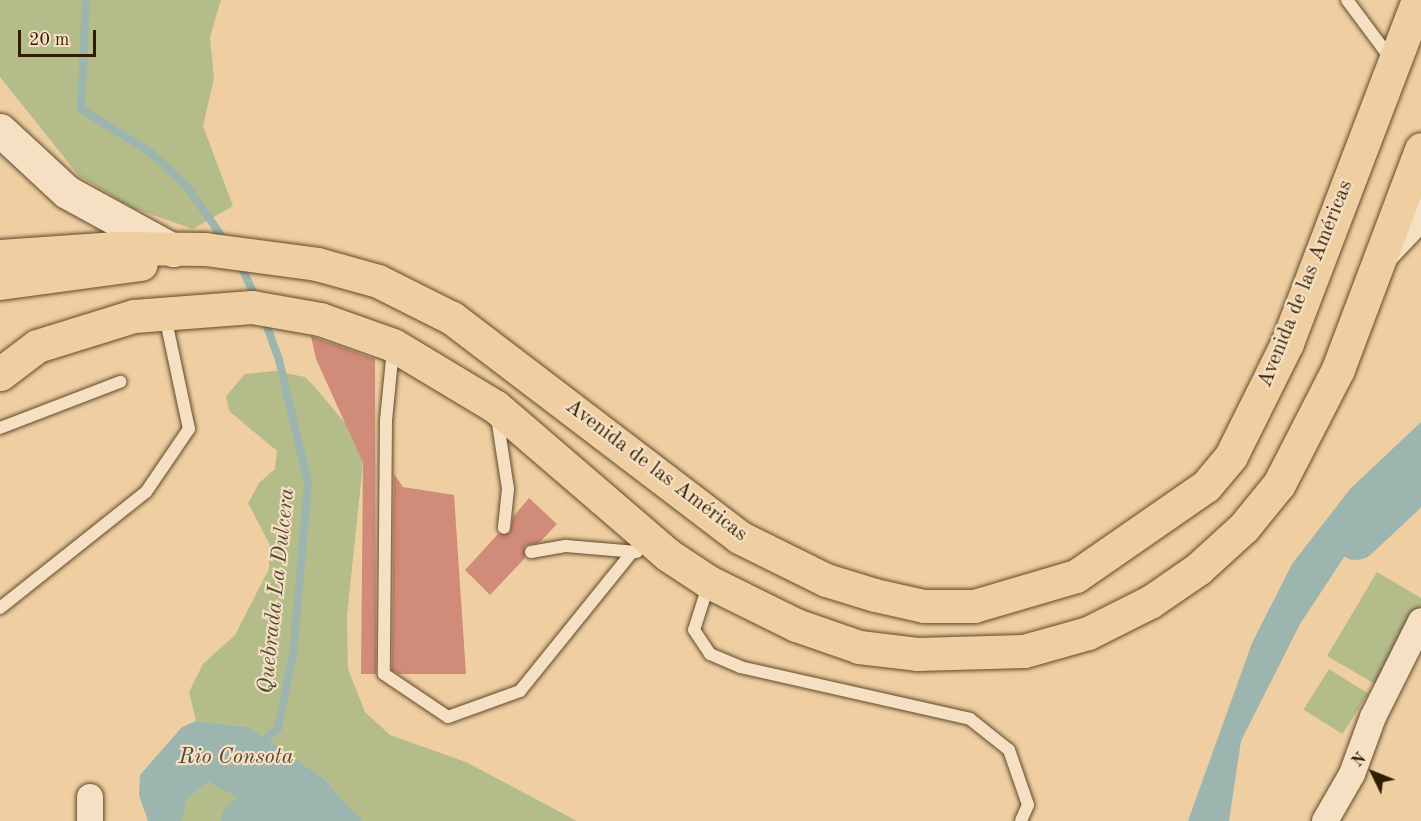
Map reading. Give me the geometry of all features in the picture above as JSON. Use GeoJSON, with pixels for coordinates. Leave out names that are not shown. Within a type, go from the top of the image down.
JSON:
{"type":"FeatureCollection","features":[{"type":"Feature","properties":{"kind":"main road","name":"Avenida de las Américas"},"geometry":{"type":"LineString","coordinates":[[0,256],[113,248],[189,250],[317,264],[378,280],[452,318],[739,537],[826,580],[924,606],[974,606],[1076,576],[1122,549],[1206,486],[1231,456],[1287,343],[1418,0]]}},
{"type":"Feature","properties":{"kind":"main road"},"geometry":{"type":"LineString","coordinates":[[0,130],[67,192],[189,250]]}},
{"type":"Feature","properties":{"kind":"main road"},"geometry":{"type":"LineString","coordinates":[[0,359],[37,346],[165,312],[252,308],[320,319],[393,345],[495,407],[669,555],[709,582],[796,625],[858,647],[969,656],[1024,651],[1088,633],[1150,602],[1198,569],[1244,527],[1279,484],[1338,369],[1421,149]]}},
{"type":"Feature","properties":{"kind":"main road"},"geometry":{"type":"LineString","coordinates":[[1382,254],[1421,212]]}},
{"type":"Feature","properties":{"kind":"main road"},"geometry":{"type":"LineString","coordinates":[[0,283],[137,265],[189,250]]}},
{"type":"Feature","properties":{"kind":"main road"},"geometry":{"type":"LineString","coordinates":[[0,374],[37,346]]}},
{"type":"Feature","properties":{"kind":"street"},"geometry":{"type":"LineString","coordinates":[[1325,821],[1352,774],[1372,717],[1421,621]]}},
{"type":"Feature","properties":{"kind":"lane"},"geometry":{"type":"LineString","coordinates":[[1347,0],[1394,63]]}},
{"type":"Feature","properties":{"kind":"lane"},"geometry":{"type":"LineString","coordinates":[[0,608],[146,492],[189,429],[165,312]]}},
{"type":"Feature","properties":{"kind":"lane"},"geometry":{"type":"LineString","coordinates":[[393,345],[386,420],[384,674],[448,717],[520,692],[632,552]]}},
{"type":"Feature","properties":{"kind":"lane"},"geometry":{"type":"LineString","coordinates":[[0,428],[120,382]]}},
{"type":"Feature","properties":{"kind":"lane"},"geometry":{"type":"LineString","coordinates":[[495,407],[508,489],[504,528]]}},
{"type":"Feature","properties":{"kind":"lane"},"geometry":{"type":"LineString","coordinates":[[531,552],[566,546],[669,555]]}},
{"type":"Feature","properties":{"kind":"lane"},"geometry":{"type":"LineString","coordinates":[[709,582],[694,630],[710,654],[740,667],[970,719],[1009,750],[1028,805],[1021,821]]}},
{"type":"Feature","properties":{"kind":"green space"},"geometry":{"type":"Polygon","coordinates":[[[0,0],[221,0],[210,37],[214,78],[203,126],[233,206],[193,229],[133,208],[79,176],[0,77],[0,0]]]}},
{"type":"Feature","properties":{"kind":"green space"},"geometry":{"type":"Polygon","coordinates":[[[275,371],[305,377],[314,386],[345,423],[363,463],[347,616],[348,669],[365,712],[390,735],[466,762],[577,821],[363,821],[322,777],[249,727],[196,721],[189,692],[203,664],[235,635],[269,569],[270,545],[248,503],[259,483],[275,469],[277,451],[229,411],[226,396],[245,374],[275,371]]]}},
{"type":"Feature","properties":{"kind":"green space"},"geometry":{"type":"Polygon","coordinates":[[[1377,572],[1421,598],[1421,605],[1375,684],[1327,656],[1377,572]]]}},
{"type":"Feature","properties":{"kind":"green space"},"geometry":{"type":"Polygon","coordinates":[[[1329,669],[1368,693],[1343,734],[1304,710],[1329,669]]]}},
{"type":"Feature","properties":{"kind":"green space"},"geometry":{"type":"Polygon","coordinates":[[[209,782],[226,789],[281,821],[182,821],[187,798],[209,782]]]}},
{"type":"Feature","properties":{"kind":"water"},"geometry":{"type":"Polygon","coordinates":[[[1421,422],[1421,476],[1360,533],[1300,624],[1241,741],[1229,821],[1188,821],[1252,643],[1292,564],[1350,489],[1421,422]]]}},
{"type":"Feature","properties":{"kind":"water","name":"Rio Consota"},"geometry":{"type":"Polygon","coordinates":[[[196,721],[249,727],[322,777],[363,821],[281,821],[209,782],[187,798],[182,821],[148,821],[139,795],[140,775],[182,727],[196,721]]]}},
{"type":"Feature","properties":{"kind":"building"},"geometry":{"type":"Polygon","coordinates":[[[311,336],[375,359],[376,674],[361,674],[363,463],[316,359],[311,336]]]}},
{"type":"Feature","properties":{"kind":"building"},"geometry":{"type":"Polygon","coordinates":[[[394,474],[403,487],[454,495],[466,674],[399,674],[392,670],[394,474]]]}},
{"type":"Feature","properties":{"kind":"building"},"geometry":{"type":"Polygon","coordinates":[[[529,498],[557,524],[540,542],[525,546],[525,558],[490,595],[465,570],[498,534],[510,533],[513,517],[529,498]]]}},
{"type":"Feature","properties":{"kind":"waterway"},"geometry":{"type":"LineString","coordinates":[[86,0],[81,109],[150,152],[188,188],[225,241]]}},
{"type":"Feature","properties":{"kind":"waterway","name":"Quebrada La Dulcera"},"geometry":{"type":"LineString","coordinates":[[240,264],[256,299]]}},
{"type":"Feature","properties":{"kind":"waterway","name":"Quebrada La Dulcera"},"geometry":{"type":"LineString","coordinates":[[264,318],[279,360],[308,483],[293,653],[278,728],[266,739],[265,748]]}},
{"type":"Feature","properties":{"kind":"waterway"},"geometry":{"type":"LineString","coordinates":[[1356,537],[1421,476]]}},
{"type":"Feature","properties":{"kind":"waterway","name":"Quebrada La Dulcera"},"geometry":{"type":"LineString","coordinates":[[244,821],[260,807],[282,821]]}}]}
